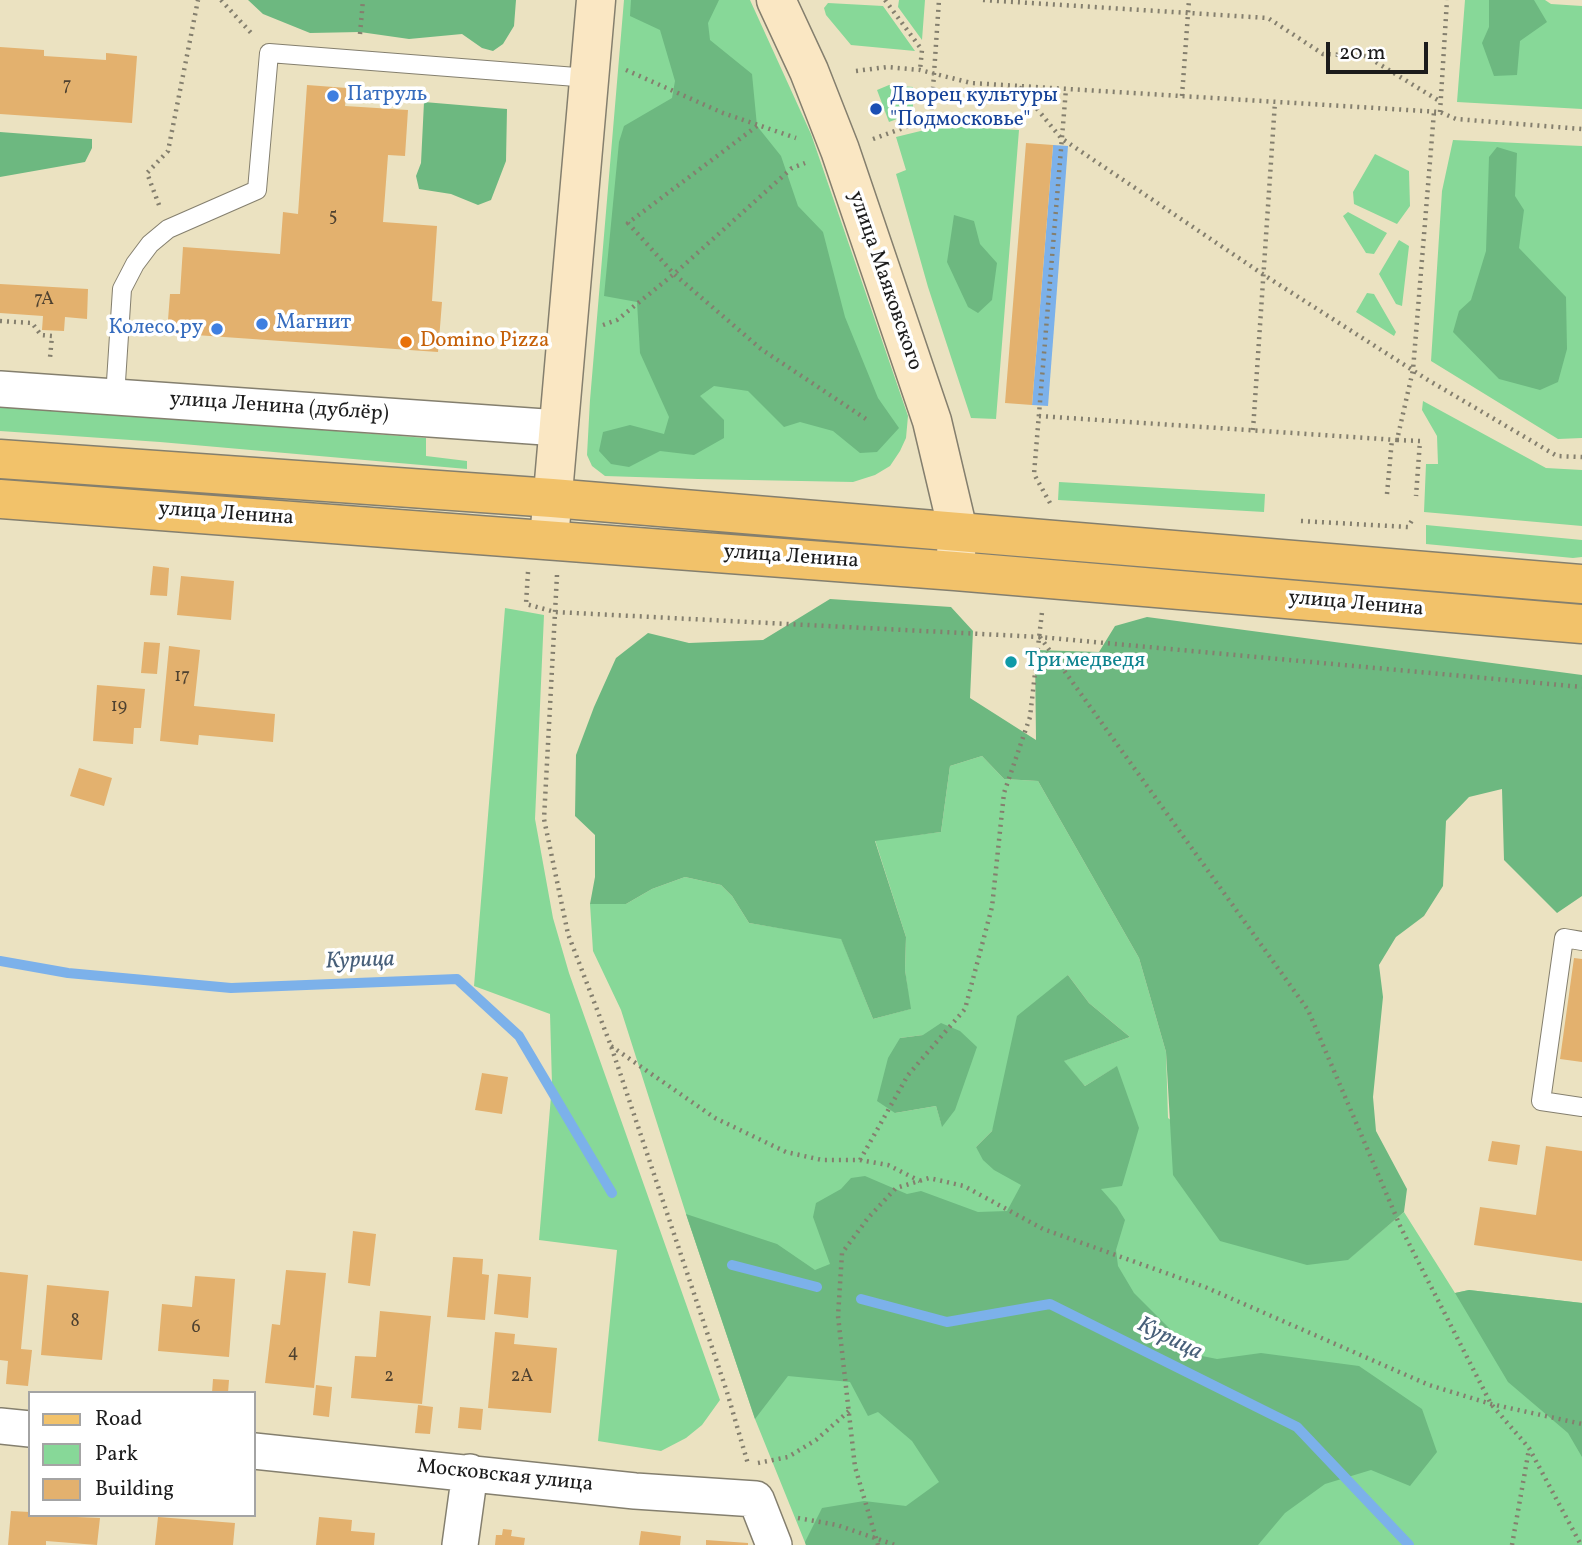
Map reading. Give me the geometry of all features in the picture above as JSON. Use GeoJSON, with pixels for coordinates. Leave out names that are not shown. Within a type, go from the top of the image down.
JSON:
{"type":"FeatureCollection","features":[{"type":"Feature","properties":{"kind":"main road","name":"улица Ленина"},"geometry":{"type":"LineString","coordinates":[[0,459],[552,498],[1582,584]]}},
{"type":"Feature","properties":{"kind":"main road","name":"улица Ленина"},"geometry":{"type":"LineString","coordinates":[[0,499],[545,557],[955,570],[1582,624]]}},
{"type":"Feature","properties":{"kind":"street"},"geometry":{"type":"LineString","coordinates":[[545,557],[567,330],[604,72],[596,0]]}},
{"type":"Feature","properties":{"kind":"street","name":"улица Маяковского"},"geometry":{"type":"LineString","coordinates":[[776,0],[809,71],[840,150],[932,421],[958,531],[955,570]]}},
{"type":"Feature","properties":{"kind":"street","name":"улица Ленина (дублёр)"},"geometry":{"type":"LineString","coordinates":[[0,389],[559,428]]}},
{"type":"Feature","properties":{"kind":"street"},"geometry":{"type":"LineString","coordinates":[[0,1426],[28,1429]]}},
{"type":"Feature","properties":{"kind":"street","name":"Московская улица"},"geometry":{"type":"LineString","coordinates":[[256,1451],[635,1491],[756,1499]]}},
{"type":"Feature","properties":{"kind":"street"},"geometry":{"type":"LineString","coordinates":[[460,1545],[470,1472]]}},
{"type":"Feature","properties":{"kind":"street"},"geometry":{"type":"LineString","coordinates":[[756,1499],[774,1545]]}},
{"type":"Feature","properties":{"kind":"lane"},"geometry":{"type":"LineString","coordinates":[[115,397],[122,289],[135,264],[150,244],[168,229],[257,190],[269,53],[604,72]]}},
{"type":"Feature","properties":{"kind":"lane"},"geometry":{"type":"LineString","coordinates":[[1582,941],[1564,938],[1541,1101],[1582,1107]]}},
{"type":"Feature","properties":{"kind":"path"},"geometry":{"type":"LineString","coordinates":[[168,229],[147,173],[168,151],[198,0]]}},
{"type":"Feature","properties":{"kind":"path"},"geometry":{"type":"LineString","coordinates":[[221,0],[269,53]]}},
{"type":"Feature","properties":{"kind":"path"},"geometry":{"type":"LineString","coordinates":[[359,60],[363,0]]}},
{"type":"Feature","properties":{"kind":"path"},"geometry":{"type":"LineString","coordinates":[[885,0],[922,50],[920,70]]}},
{"type":"Feature","properties":{"kind":"path"},"geometry":{"type":"LineString","coordinates":[[873,139],[931,118],[939,0]]}},
{"type":"Feature","properties":{"kind":"path"},"geometry":{"type":"LineString","coordinates":[[982,0],[1268,18],[1323,54],[1366,56],[1441,102]]}},
{"type":"Feature","properties":{"kind":"path"},"geometry":{"type":"LineString","coordinates":[[1182,96],[1189,0]]}},
{"type":"Feature","properties":{"kind":"path"},"geometry":{"type":"LineString","coordinates":[[1387,494],[1394,440],[1413,370],[1437,112],[1441,102],[1447,0]]}},
{"type":"Feature","properties":{"kind":"path"},"geometry":{"type":"LineString","coordinates":[[856,71],[887,67],[920,70],[971,83],[1437,112],[1456,120],[1582,129]]}},
{"type":"Feature","properties":{"kind":"path"},"geometry":{"type":"LineString","coordinates":[[604,72],[796,138],[804,149]]}},
{"type":"Feature","properties":{"kind":"path"},"geometry":{"type":"LineString","coordinates":[[1018,86],[1061,138],[1264,275],[1413,370],[1558,456],[1582,457]]}},
{"type":"Feature","properties":{"kind":"path"},"geometry":{"type":"LineString","coordinates":[[1052,507],[1034,474],[1066,89]]}},
{"type":"Feature","properties":{"kind":"path"},"geometry":{"type":"LineString","coordinates":[[1253,430],[1275,102]]}},
{"type":"Feature","properties":{"kind":"path"},"geometry":{"type":"LineString","coordinates":[[757,126],[628,223],[674,274],[761,349],[866,419]]}},
{"type":"Feature","properties":{"kind":"path"},"geometry":{"type":"LineString","coordinates":[[567,330],[594,328],[617,320],[674,274],[792,168],[812,160]]}},
{"type":"Feature","properties":{"kind":"path"},"geometry":{"type":"LineString","coordinates":[[0,321],[32,323],[41,335],[52,336],[50,355]]}},
{"type":"Feature","properties":{"kind":"path"},"geometry":{"type":"LineString","coordinates":[[1039,416],[1420,442],[1416,496]]}},
{"type":"Feature","properties":{"kind":"path"},"geometry":{"type":"LineString","coordinates":[[545,557],[555,612],[544,819],[568,934],[611,1046],[727,1392],[756,1499],[783,1515],[837,1525],[895,1545]]}},
{"type":"Feature","properties":{"kind":"path"},"geometry":{"type":"LineString","coordinates":[[545,557],[526,604],[555,612],[1040,637],[1582,687]]}},
{"type":"Feature","properties":{"kind":"path"},"geometry":{"type":"LineString","coordinates":[[860,1160],[908,1075],[965,1009],[992,907],[1004,793],[1030,718],[1040,637]]}},
{"type":"Feature","properties":{"kind":"path"},"geometry":{"type":"LineString","coordinates":[[1040,637],[1308,1010],[1401,1228],[1491,1404],[1529,1448],[1581,1545]]}},
{"type":"Feature","properties":{"kind":"path"},"geometry":{"type":"LineString","coordinates":[[611,1046],[715,1118],[786,1152],[822,1160],[860,1160],[888,1165],[920,1181]]}},
{"type":"Feature","properties":{"kind":"path"},"geometry":{"type":"LineString","coordinates":[[878,1545],[855,1467],[838,1317],[842,1253],[868,1218],[896,1188],[929,1178],[964,1186],[1043,1229],[1205,1287],[1429,1385],[1491,1404],[1582,1424]]}},
{"type":"Feature","properties":{"kind":"path"},"geometry":{"type":"LineString","coordinates":[[748,1464],[788,1457],[816,1440],[849,1410]]}},
{"type":"Feature","properties":{"kind":"path"},"geometry":{"type":"LineString","coordinates":[[1512,1545],[1529,1448]]}},
{"type":"Feature","properties":{"kind":"green space"},"geometry":{"type":"Polygon","coordinates":[[[248,0],[516,0],[514,26],[503,44],[493,51],[482,48],[462,34],[409,39],[360,32],[310,33],[263,14],[248,0]]]}},
{"type":"Feature","properties":{"kind":"green space"},"geometry":{"type":"Polygon","coordinates":[[[624,0],[750,0],[811,134],[908,416],[906,438],[900,451],[890,466],[875,475],[853,482],[698,479],[605,476],[592,466],[587,455],[590,400],[624,0]]]}},
{"type":"Feature","properties":{"kind":"green space"},"geometry":{"type":"Polygon","coordinates":[[[631,0],[719,0],[708,23],[710,40],[752,74],[757,126],[781,156],[798,206],[823,232],[845,317],[878,398],[899,428],[877,452],[860,453],[833,431],[800,422],[784,427],[748,391],[714,386],[700,396],[724,420],[724,438],[694,455],[660,451],[629,467],[611,464],[599,451],[603,432],[630,425],[664,434],[669,417],[640,353],[637,302],[604,296],[619,142],[624,126],[672,98],[675,81],[660,30],[630,16],[631,0]]]}},
{"type":"Feature","properties":{"kind":"green space"},"geometry":{"type":"Polygon","coordinates":[[[899,0],[925,0],[922,40],[898,7],[899,0]]]}},
{"type":"Feature","properties":{"kind":"green space"},"geometry":{"type":"Polygon","coordinates":[[[1465,0],[1545,0],[1551,4],[1582,6],[1582,109],[1457,102],[1465,0]]]}},
{"type":"Feature","properties":{"kind":"green space"},"geometry":{"type":"Polygon","coordinates":[[[1489,0],[1534,0],[1547,22],[1520,41],[1517,75],[1494,76],[1482,43],[1489,27],[1489,0]]]}},
{"type":"Feature","properties":{"kind":"green space"},"geometry":{"type":"Polygon","coordinates":[[[828,3],[883,6],[915,51],[851,45],[826,15],[824,8],[828,3]]]}},
{"type":"Feature","properties":{"kind":"green space"},"geometry":{"type":"Polygon","coordinates":[[[889,85],[913,87],[913,113],[889,122],[877,90],[889,85]]]}},
{"type":"Feature","properties":{"kind":"green space"},"geometry":{"type":"Polygon","coordinates":[[[424,102],[507,109],[506,161],[491,200],[478,205],[451,194],[419,189],[416,176],[421,163],[424,102]]]}},
{"type":"Feature","properties":{"kind":"green space"},"geometry":{"type":"Polygon","coordinates":[[[941,126],[1019,130],[996,419],[971,418],[928,287],[896,174],[906,170],[896,137],[941,126]]]}},
{"type":"Feature","properties":{"kind":"green space"},"geometry":{"type":"Polygon","coordinates":[[[0,132],[92,139],[92,148],[85,162],[0,177],[0,132]]]}},
{"type":"Feature","properties":{"kind":"green space"},"geometry":{"type":"Polygon","coordinates":[[[1453,140],[1582,146],[1582,438],[1558,439],[1431,361],[1442,191],[1453,140]]]}},
{"type":"Feature","properties":{"kind":"green space"},"geometry":{"type":"Polygon","coordinates":[[[1497,147],[1517,153],[1515,196],[1524,210],[1519,248],[1566,297],[1567,349],[1558,382],[1540,390],[1499,379],[1453,332],[1459,311],[1471,300],[1486,251],[1489,157],[1497,147]]]}},
{"type":"Feature","properties":{"kind":"green space"},"geometry":{"type":"Polygon","coordinates":[[[1375,154],[1409,171],[1410,206],[1397,224],[1354,204],[1353,192],[1375,154]]]}},
{"type":"Feature","properties":{"kind":"green space"},"geometry":{"type":"Polygon","coordinates":[[[1348,212],[1387,233],[1374,254],[1366,253],[1343,216],[1348,212]]]}},
{"type":"Feature","properties":{"kind":"green space"},"geometry":{"type":"Polygon","coordinates":[[[954,215],[974,221],[980,244],[997,263],[992,300],[978,313],[968,307],[947,262],[954,215]]]}},
{"type":"Feature","properties":{"kind":"green space"},"geometry":{"type":"Polygon","coordinates":[[[1399,240],[1409,246],[1402,306],[1396,304],[1379,274],[1399,240]]]}},
{"type":"Feature","properties":{"kind":"green space"},"geometry":{"type":"Polygon","coordinates":[[[1367,293],[1374,294],[1396,332],[1394,336],[1356,312],[1367,293]]]}},
{"type":"Feature","properties":{"kind":"green space"},"geometry":{"type":"Polygon","coordinates":[[[1423,401],[1546,468],[1582,470],[1582,526],[1424,512],[1426,464],[1438,464],[1437,436],[1422,410],[1423,401]]]}},
{"type":"Feature","properties":{"kind":"green space"},"geometry":{"type":"Polygon","coordinates":[[[0,405],[426,438],[426,456],[467,461],[467,469],[0,431],[0,405]]]}},
{"type":"Feature","properties":{"kind":"green space"},"geometry":{"type":"Polygon","coordinates":[[[1059,482],[1265,494],[1264,512],[1058,500],[1059,482]]]}},
{"type":"Feature","properties":{"kind":"green space"},"geometry":{"type":"Polygon","coordinates":[[[1426,525],[1582,540],[1582,557],[1426,544],[1426,525]]]}},
{"type":"Feature","properties":{"kind":"green space"},"geometry":{"type":"Polygon","coordinates":[[[830,599],[951,607],[973,631],[970,698],[1036,740],[1035,650],[1099,652],[1115,626],[1147,617],[1582,675],[1582,896],[1557,913],[1504,860],[1502,789],[1469,797],[1446,821],[1443,886],[1424,916],[1396,937],[1379,965],[1383,997],[1373,1097],[1376,1131],[1407,1189],[1404,1212],[1348,1260],[1307,1265],[1220,1241],[1173,1175],[1166,1052],[1139,958],[1038,781],[1004,779],[982,756],[950,766],[941,832],[875,841],[906,937],[905,970],[911,1009],[873,1019],[841,939],[749,923],[732,896],[721,885],[685,877],[652,889],[626,904],[590,904],[595,877],[595,835],[575,816],[576,755],[616,658],[648,633],[689,643],[763,640],[830,599]]]}},
{"type":"Feature","properties":{"kind":"green space"},"geometry":{"type":"Polygon","coordinates":[[[505,608],[544,615],[535,819],[553,918],[569,973],[720,1400],[702,1425],[686,1438],[661,1451],[598,1441],[617,1250],[539,1240],[552,1084],[550,1014],[474,986],[505,608]]]}},
{"type":"Feature","properties":{"kind":"green space"},"geometry":{"type":"Polygon","coordinates":[[[982,756],[1004,779],[1038,781],[1139,958],[1166,1052],[1168,1118],[1347,1260],[1404,1212],[1455,1293],[1469,1290],[1582,1303],[1582,1545],[806,1545],[755,1419],[621,1010],[593,951],[590,904],[626,904],[652,889],[685,877],[721,885],[732,896],[749,923],[841,938],[873,1019],[910,1009],[905,970],[906,937],[875,840],[941,832],[950,766],[982,756]],[[1068,975],[992,1131],[976,1147],[1100,1188],[1116,1067],[1085,1086],[1063,1061],[1130,1037],[1089,1003],[1068,975]],[[923,1035],[900,1038],[895,1113],[936,1106],[942,1126],[923,1035]]]}},
{"type":"Feature","properties":{"kind":"green space"},"geometry":{"type":"Polygon","coordinates":[[[1068,975],[1089,1003],[1130,1037],[1064,1061],[1085,1086],[1117,1066],[1139,1128],[1122,1186],[1101,1189],[1125,1220],[1116,1250],[1118,1266],[1134,1293],[1187,1346],[1187,1353],[1217,1359],[1261,1353],[1359,1366],[1422,1409],[1437,1452],[1410,1486],[1371,1470],[1325,1484],[1285,1513],[1258,1545],[806,1545],[805,1542],[822,1508],[864,1501],[906,1506],[939,1482],[912,1441],[878,1412],[868,1416],[850,1382],[788,1376],[755,1419],[686,1214],[777,1244],[815,1270],[830,1264],[813,1217],[816,1203],[841,1189],[851,1178],[865,1176],[907,1194],[921,1191],[978,1212],[1007,1211],[1021,1185],[994,1170],[983,1160],[976,1147],[992,1131],[1017,1016],[1068,975]]]}},
{"type":"Feature","properties":{"kind":"green space"},"geometry":{"type":"Polygon","coordinates":[[[941,1023],[960,1031],[977,1047],[955,1110],[942,1127],[936,1106],[895,1113],[877,1101],[888,1058],[900,1038],[923,1035],[941,1023]]]}},
{"type":"Feature","properties":{"kind":"green space"},"geometry":{"type":"Polygon","coordinates":[[[1469,1290],[1582,1303],[1582,1457],[1568,1433],[1508,1382],[1455,1293],[1469,1290]]]}},
{"type":"Feature","properties":{"kind":"water"},"geometry":{"type":"Polygon","coordinates":[[[1053,145],[1068,146],[1048,406],[1032,405],[1053,145]]]}},
{"type":"Feature","properties":{"kind":"building"},"geometry":{"type":"Polygon","coordinates":[[[0,47],[44,50],[44,56],[106,60],[106,53],[137,56],[132,123],[0,114],[0,47]]]}},
{"type":"Feature","properties":{"kind":"building"},"geometry":{"type":"Polygon","coordinates":[[[307,85],[347,88],[345,106],[408,110],[405,156],[388,155],[383,222],[437,226],[432,301],[442,302],[438,352],[167,333],[170,294],[180,294],[183,247],[280,254],[283,212],[298,214],[307,85]]]}},
{"type":"Feature","properties":{"kind":"building"},"geometry":{"type":"Polygon","coordinates":[[[1026,143],[1053,145],[1032,405],[1005,403],[1026,143]]]}},
{"type":"Feature","properties":{"kind":"building"},"geometry":{"type":"Polygon","coordinates":[[[0,284],[88,289],[87,319],[65,317],[64,331],[42,330],[43,316],[0,313],[0,284]]]}},
{"type":"Feature","properties":{"kind":"building"},"geometry":{"type":"Polygon","coordinates":[[[153,566],[169,568],[167,596],[150,595],[153,566]]]}},
{"type":"Feature","properties":{"kind":"building"},"geometry":{"type":"Polygon","coordinates":[[[181,576],[234,581],[231,620],[177,615],[181,576]]]}},
{"type":"Feature","properties":{"kind":"building"},"geometry":{"type":"Polygon","coordinates":[[[144,642],[160,643],[157,674],[141,673],[144,642]]]}},
{"type":"Feature","properties":{"kind":"building"},"geometry":{"type":"Polygon","coordinates":[[[169,646],[200,650],[194,706],[275,714],[273,742],[199,735],[198,745],[160,741],[169,646]]]}},
{"type":"Feature","properties":{"kind":"building"},"geometry":{"type":"Polygon","coordinates":[[[97,685],[145,689],[141,728],[134,728],[133,744],[93,741],[97,685]]]}},
{"type":"Feature","properties":{"kind":"building"},"geometry":{"type":"Polygon","coordinates":[[[79,768],[112,778],[104,806],[70,796],[79,768]]]}},
{"type":"Feature","properties":{"kind":"building"},"geometry":{"type":"Polygon","coordinates":[[[1574,958],[1582,959],[1582,1062],[1560,1059],[1574,958]]]}},
{"type":"Feature","properties":{"kind":"building"},"geometry":{"type":"Polygon","coordinates":[[[482,1073],[508,1077],[502,1114],[475,1110],[482,1073]]]}},
{"type":"Feature","properties":{"kind":"building"},"geometry":{"type":"Polygon","coordinates":[[[1492,1141],[1520,1145],[1517,1165],[1488,1161],[1492,1141]]]}},
{"type":"Feature","properties":{"kind":"building"},"geometry":{"type":"Polygon","coordinates":[[[1546,1146],[1582,1151],[1582,1261],[1474,1245],[1480,1207],[1536,1215],[1546,1146]]]}},
{"type":"Feature","properties":{"kind":"building"},"geometry":{"type":"Polygon","coordinates":[[[353,1231],[376,1234],[370,1286],[348,1283],[353,1231]]]}},
{"type":"Feature","properties":{"kind":"building"},"geometry":{"type":"Polygon","coordinates":[[[453,1257],[483,1259],[482,1274],[489,1275],[485,1320],[447,1317],[453,1257]]]}},
{"type":"Feature","properties":{"kind":"building"},"geometry":{"type":"Polygon","coordinates":[[[286,1270],[326,1273],[314,1388],[265,1383],[272,1324],[280,1325],[286,1270]]]}},
{"type":"Feature","properties":{"kind":"building"},"geometry":{"type":"Polygon","coordinates":[[[0,1272],[28,1275],[21,1349],[32,1350],[28,1386],[6,1384],[8,1361],[0,1360],[0,1272]]]}},
{"type":"Feature","properties":{"kind":"building"},"geometry":{"type":"Polygon","coordinates":[[[498,1274],[531,1277],[528,1318],[494,1314],[498,1274]]]}},
{"type":"Feature","properties":{"kind":"building"},"geometry":{"type":"Polygon","coordinates":[[[195,1276],[235,1279],[229,1357],[158,1351],[162,1304],[192,1307],[195,1276]]]}},
{"type":"Feature","properties":{"kind":"building"},"geometry":{"type":"Polygon","coordinates":[[[47,1285],[109,1291],[102,1360],[41,1355],[47,1285]]]}},
{"type":"Feature","properties":{"kind":"building"},"geometry":{"type":"Polygon","coordinates":[[[380,1311],[431,1316],[422,1404],[351,1398],[355,1356],[376,1357],[380,1311]]]}},
{"type":"Feature","properties":{"kind":"building"},"geometry":{"type":"Polygon","coordinates":[[[495,1332],[515,1334],[514,1344],[557,1348],[551,1413],[488,1408],[495,1332]]]}},
{"type":"Feature","properties":{"kind":"building"},"geometry":{"type":"Polygon","coordinates":[[[213,1379],[229,1380],[228,1391],[212,1391],[213,1379]]]}},
{"type":"Feature","properties":{"kind":"building"},"geometry":{"type":"Polygon","coordinates":[[[316,1385],[332,1387],[329,1417],[313,1415],[316,1385]]]}},
{"type":"Feature","properties":{"kind":"building"},"geometry":{"type":"Polygon","coordinates":[[[418,1405],[433,1407],[430,1434],[415,1433],[418,1405]]]}},
{"type":"Feature","properties":{"kind":"building"},"geometry":{"type":"Polygon","coordinates":[[[460,1407],[483,1409],[481,1430],[458,1428],[460,1407]]]}},
{"type":"Feature","properties":{"kind":"building"},"geometry":{"type":"Polygon","coordinates":[[[11,1511],[28,1512],[28,1517],[100,1518],[97,1545],[46,1541],[46,1545],[8,1545],[11,1511]]]}},
{"type":"Feature","properties":{"kind":"building"},"geometry":{"type":"Polygon","coordinates":[[[158,1517],[235,1523],[233,1545],[155,1545],[158,1517]]]}},
{"type":"Feature","properties":{"kind":"building"},"geometry":{"type":"Polygon","coordinates":[[[319,1517],[352,1520],[351,1531],[375,1533],[374,1545],[316,1545],[319,1517]]]}},
{"type":"Feature","properties":{"kind":"building"},"geometry":{"type":"Polygon","coordinates":[[[503,1529],[512,1530],[511,1536],[525,1538],[524,1545],[495,1545],[496,1535],[502,1535],[503,1529]]]}},
{"type":"Feature","properties":{"kind":"building"},"geometry":{"type":"Polygon","coordinates":[[[641,1531],[681,1536],[680,1545],[639,1545],[641,1531]]]}},
{"type":"Feature","properties":{"kind":"building"},"geometry":{"type":"Polygon","coordinates":[[[706,1540],[748,1543],[748,1545],[706,1545],[706,1540]]]}},
{"type":"Feature","properties":{"kind":"waterway","name":"Курица"},"geometry":{"type":"LineString","coordinates":[[0,961],[68,973],[231,988],[457,979],[519,1036],[612,1193]]}},
{"type":"Feature","properties":{"kind":"waterway","name":"Курица"},"geometry":{"type":"LineString","coordinates":[[732,1265],[817,1287]]}},
{"type":"Feature","properties":{"kind":"waterway","name":"Курица"},"geometry":{"type":"LineString","coordinates":[[861,1299],[947,1322],[1050,1304],[1297,1427],[1409,1545]]}},
{"type":"Feature","properties":{"kind":"place","name":"Патруль"},"geometry":{"type":"Point","coordinates":[333,96]}},
{"type":"Feature","properties":{"kind":"place","name":"Дворец культуры \"Подмосковье\""},"geometry":{"type":"Point","coordinates":[876,109]}},
{"type":"Feature","properties":{"kind":"place","name":"Магнит"},"geometry":{"type":"Point","coordinates":[262,324]}},
{"type":"Feature","properties":{"kind":"place","name":"Колесо.ру"},"geometry":{"type":"Point","coordinates":[217,329]}},
{"type":"Feature","properties":{"kind":"place","name":"Domino Pizza"},"geometry":{"type":"Point","coordinates":[406,342]}},
{"type":"Feature","properties":{"kind":"place","name":"Три медведя"},"geometry":{"type":"Point","coordinates":[1011,662]}}]}
